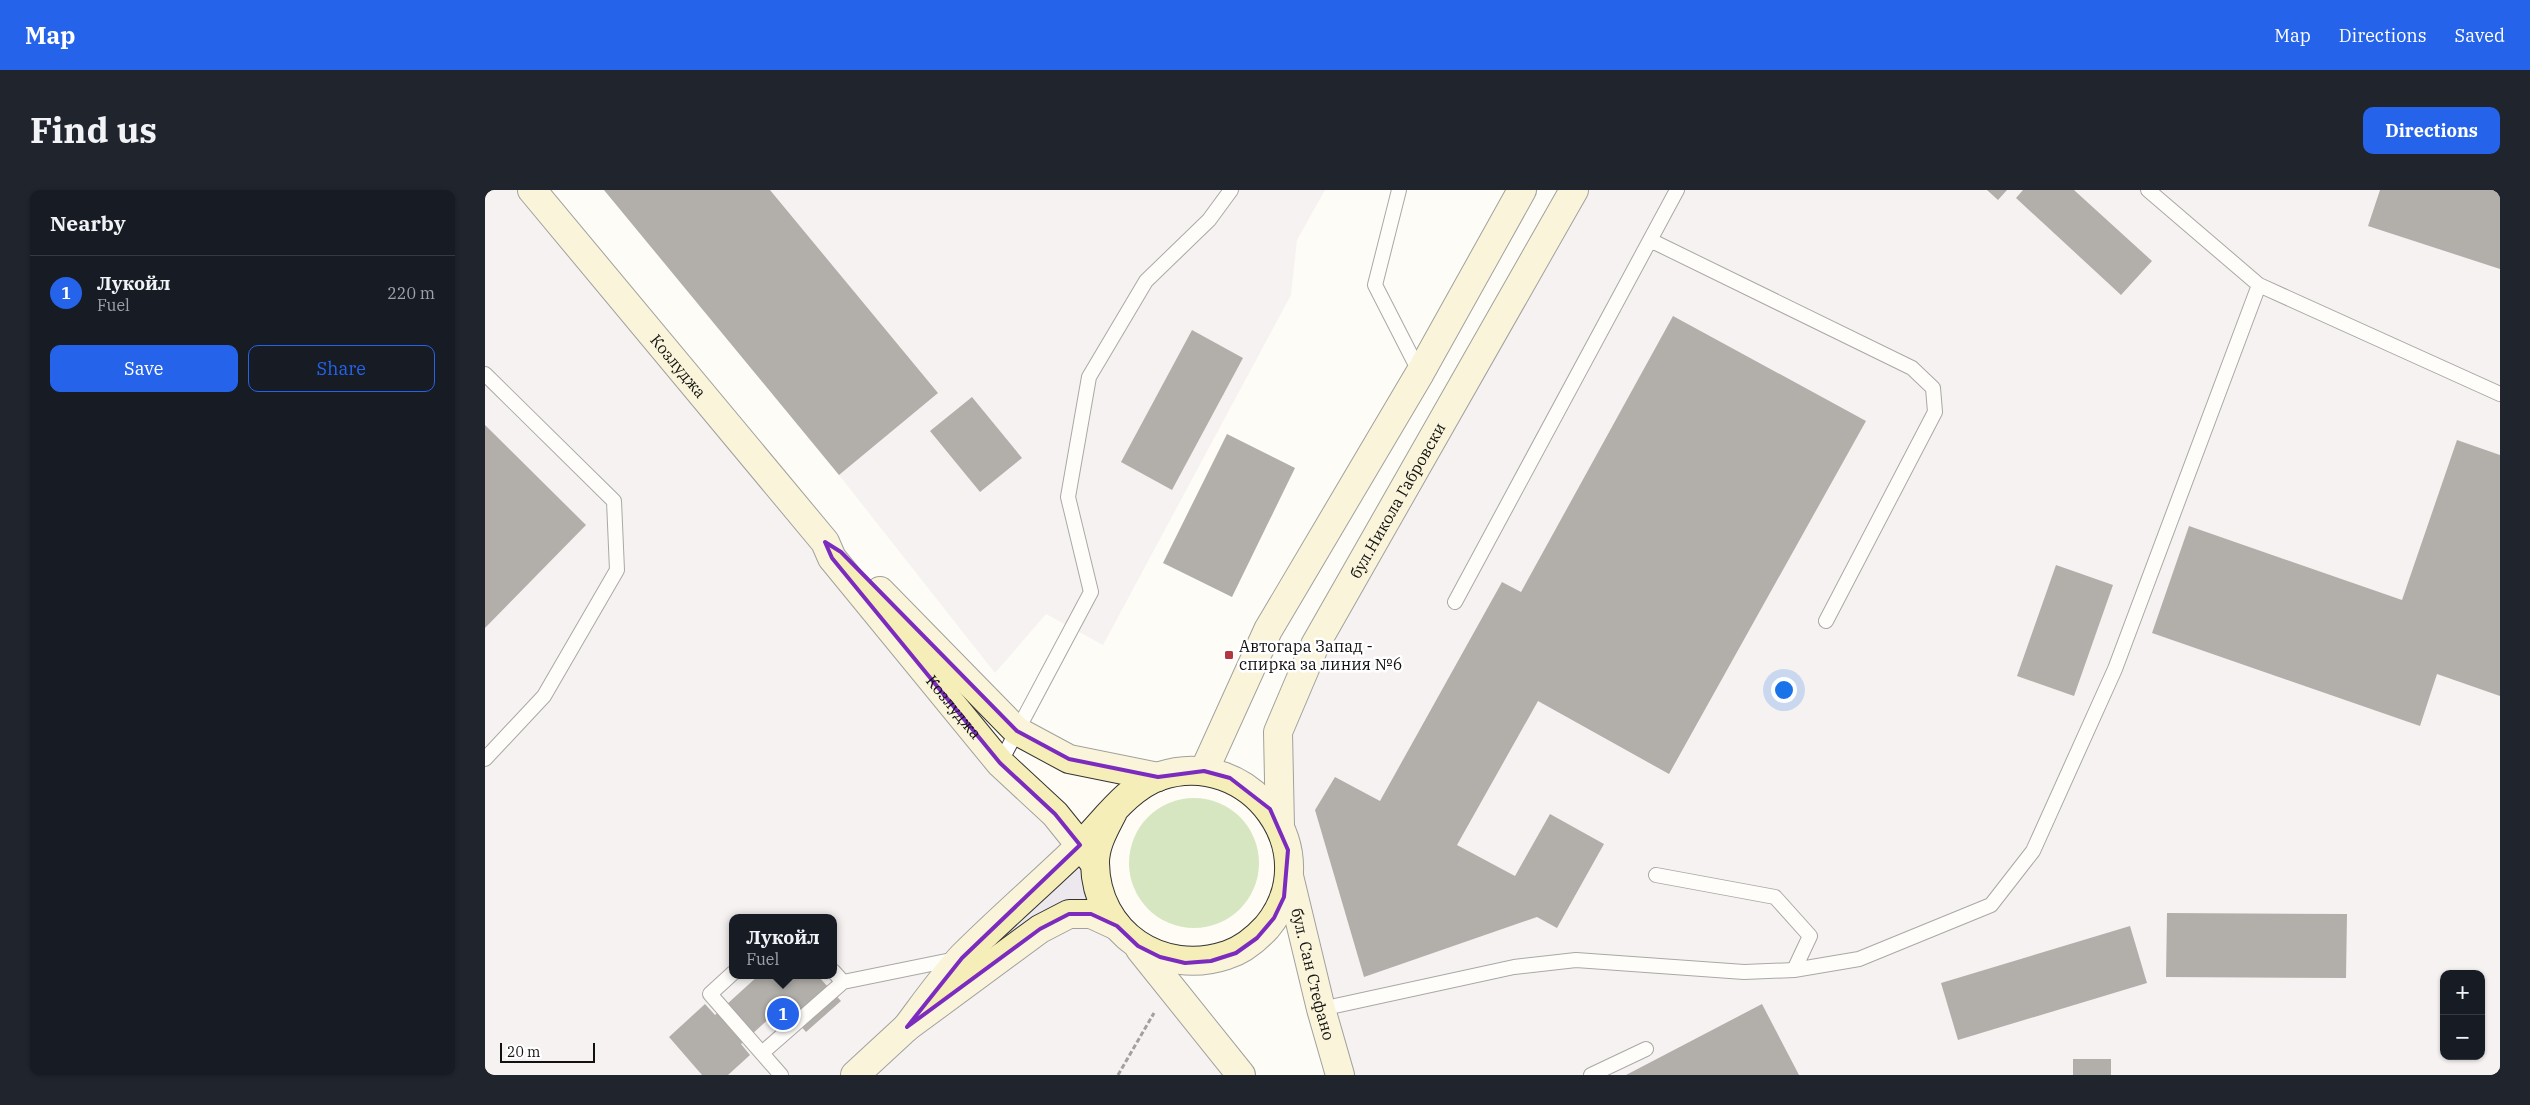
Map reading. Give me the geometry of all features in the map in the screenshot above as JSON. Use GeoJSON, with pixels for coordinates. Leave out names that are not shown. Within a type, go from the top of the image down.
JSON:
{"type":"FeatureCollection","features":[{"type":"Feature","properties":{"kind":"main road","name":"Козлуджа"},"geometry":{"type":"LineString","coordinates":[[532,190],[825,542],[832,558],[1000,764],[1055,814],[1088,854]]}},
{"type":"Feature","properties":{"kind":"main road"},"geometry":{"type":"LineString","coordinates":[[1204,771],[1268,630],[1420,373],[1521,190]]}},
{"type":"Feature","properties":{"kind":"main road","name":"бул.Никола Габровски"},"geometry":{"type":"LineString","coordinates":[[1280,827],[1277,732],[1315,645],[1574,190]]}},
{"type":"Feature","properties":{"kind":"main road","name":"Козлуджа"},"geometry":{"type":"LineString","coordinates":[[825,542],[841,552],[1017,731],[1069,759],[1158,777]]}},
{"type":"Feature","properties":{"kind":"main road"},"geometry":{"type":"LineString","coordinates":[[907,1027],[962,958],[1097,845],[1113,812],[1133,791],[1158,777],[1181,771],[1204,771],[1230,778],[1256,794],[1270,809],[1280,827],[1288,850],[1289,873],[1284,897],[1274,918],[1257,938],[1236,953],[1211,961],[1185,962],[1160,957],[1138,946]]}},
{"type":"Feature","properties":{"kind":"main road"},"geometry":{"type":"LineString","coordinates":[[1088,854],[1103,901],[1117,926],[1138,946],[1241,1075]]}},
{"type":"Feature","properties":{"kind":"main road","name":"бул. Сан Стефано"},"geometry":{"type":"LineString","coordinates":[[1289,873],[1321,1009],[1341,1075]]}},
{"type":"Feature","properties":{"kind":"main road"},"geometry":{"type":"LineString","coordinates":[[855,1075],[907,1027],[1040,928],[1069,914],[1091,914],[1117,926]]}},
{"type":"Feature","properties":{"kind":"lane"},"geometry":{"type":"LineString","coordinates":[[1000,764],[1091,592],[1068,497],[1089,377],[1146,281],[1209,220],[1231,190]]}},
{"type":"Feature","properties":{"kind":"lane"},"geometry":{"type":"LineString","coordinates":[[1399,190],[1375,285],[1420,373]]}},
{"type":"Feature","properties":{"kind":"lane"},"geometry":{"type":"LineString","coordinates":[[1455,602],[1677,190]]}},
{"type":"Feature","properties":{"kind":"lane"},"geometry":{"type":"LineString","coordinates":[[2148,190],[2259,284],[2500,394]]}},
{"type":"Feature","properties":{"kind":"lane"},"geometry":{"type":"LineString","coordinates":[[1650,240],[1912,368],[1933,388],[1935,412],[1826,621]]}},
{"type":"Feature","properties":{"kind":"lane"},"geometry":{"type":"LineString","coordinates":[[1321,1009],[1514,967],[1576,960],[1744,972],[1794,970],[1859,959],[1991,904],[2033,851],[2115,669],[2259,284]]}},
{"type":"Feature","properties":{"kind":"lane"},"geometry":{"type":"LineString","coordinates":[[485,374],[614,501],[617,570],[544,696],[485,759]]}},
{"type":"Feature","properties":{"kind":"lane"},"geometry":{"type":"LineString","coordinates":[[1656,875],[1775,897],[1810,936],[1794,970]]}},
{"type":"Feature","properties":{"kind":"lane"},"geometry":{"type":"LineString","coordinates":[[762,1053],[843,982],[962,958]]}},
{"type":"Feature","properties":{"kind":"lane"},"geometry":{"type":"LineString","coordinates":[[837,975],[843,982]]}},
{"type":"Feature","properties":{"kind":"lane"},"geometry":{"type":"LineString","coordinates":[[729,977],[710,994],[781,1075]]}},
{"type":"Feature","properties":{"kind":"lane"},"geometry":{"type":"LineString","coordinates":[[1591,1075],[1645,1049]]}},
{"type":"Feature","properties":{"kind":"path"},"geometry":{"type":"LineString","coordinates":[[1118,1075],[1170,985]]}},
{"type":"Feature","properties":{"kind":"highlighted area"},"geometry":{"type":"Polygon","coordinates":[[[825,542],[841,552],[1017,731],[1069,759],[1158,777],[1204,771],[1230,778],[1270,809],[1288,850],[1284,897],[1274,918],[1257,938],[1236,953],[1211,961],[1185,963],[1160,957],[1138,946],[1117,926],[1091,914],[1069,914],[1040,929],[907,1027],[962,958],[1080,845],[1055,814],[1000,763],[832,558],[825,542]]]}},
{"type":"Feature","properties":{"kind":"shaded area"},"geometry":{"type":"Polygon","coordinates":[[[485,190],[532,190],[1098,882],[1241,1075],[485,1075],[485,190]]]}},
{"type":"Feature","properties":{"kind":"shaded area"},"geometry":{"type":"Polygon","coordinates":[[[604,190],[1325,190],[1297,240],[1291,295],[1103,645],[1046,614],[995,673],[839,475],[604,190]]]}},
{"type":"Feature","properties":{"kind":"shaded area"},"geometry":{"type":"Polygon","coordinates":[[[1574,190],[2500,190],[2500,1075],[1340,1075],[1321,1009],[1278,732],[1574,190]]]}},
{"type":"Feature","properties":{"kind":"green space"},"geometry":{"type":"Polygon","coordinates":[[[1194,798],[1207,799],[1219,803],[1240,817],[1254,838],[1258,850],[1258,876],[1254,888],[1240,909],[1219,923],[1207,927],[1194,928],[1181,927],[1169,923],[1148,909],[1134,888],[1130,876],[1129,863],[1130,850],[1134,838],[1148,817],[1169,803],[1181,799],[1194,798]]]}},
{"type":"Feature","properties":{"kind":"building"},"geometry":{"type":"Polygon","coordinates":[[[604,190],[770,190],[938,393],[839,475],[604,190]]]}},
{"type":"Feature","properties":{"kind":"building"},"geometry":{"type":"Polygon","coordinates":[[[1987,190],[2007,190],[1998,200],[1987,190]]]}},
{"type":"Feature","properties":{"kind":"building"},"geometry":{"type":"Polygon","coordinates":[[[2023,190],[2074,190],[2152,261],[2121,295],[2016,198],[2023,190]]]}},
{"type":"Feature","properties":{"kind":"building"},"geometry":{"type":"Polygon","coordinates":[[[2380,190],[2500,190],[2500,269],[2368,226],[2380,190]]]}},
{"type":"Feature","properties":{"kind":"building"},"geometry":{"type":"Polygon","coordinates":[[[1673,316],[1866,421],[1669,774],[1538,701],[1457,845],[1515,876],[1550,814],[1604,844],[1557,928],[1537,917],[1364,977],[1315,810],[1335,777],[1380,801],[1502,582],[1521,592],[1673,316]]]}},
{"type":"Feature","properties":{"kind":"building"},"geometry":{"type":"Polygon","coordinates":[[[1192,330],[1243,358],[1172,490],[1121,462],[1192,330]]]}},
{"type":"Feature","properties":{"kind":"building"},"geometry":{"type":"Polygon","coordinates":[[[972,397],[1022,458],[980,492],[930,431],[972,397]]]}},
{"type":"Feature","properties":{"kind":"building"},"geometry":{"type":"Polygon","coordinates":[[[485,425],[586,525],[485,628],[485,425]]]}},
{"type":"Feature","properties":{"kind":"building"},"geometry":{"type":"Polygon","coordinates":[[[1227,434],[1295,468],[1232,597],[1163,563],[1227,434]]]}},
{"type":"Feature","properties":{"kind":"building"},"geometry":{"type":"Polygon","coordinates":[[[2457,440],[2500,455],[2500,696],[2437,674],[2420,726],[2152,633],[2189,526],[2402,600],[2457,440]]]}},
{"type":"Feature","properties":{"kind":"building"},"geometry":{"type":"Polygon","coordinates":[[[2056,565],[2113,585],[2074,696],[2017,676],[2056,565]]]}},
{"type":"Feature","properties":{"kind":"building"},"geometry":{"type":"Polygon","coordinates":[[[2167,913],[2347,914],[2346,978],[2166,977],[2167,913]]]}},
{"type":"Feature","properties":{"kind":"building"},"geometry":{"type":"Polygon","coordinates":[[[2130,926],[2147,983],[1958,1040],[1941,983],[2130,926]]]}},
{"type":"Feature","properties":{"kind":"building"},"geometry":{"type":"Polygon","coordinates":[[[755,979],[821,979],[841,1001],[806,1032],[783,1006],[741,1044],[750,1055],[728,1075],[702,1075],[669,1037],[705,1004],[715,1015],[755,979]]]}},
{"type":"Feature","properties":{"kind":"building"},"geometry":{"type":"Polygon","coordinates":[[[1762,1004],[1799,1075],[1626,1075],[1762,1004]]]}},
{"type":"Feature","properties":{"kind":"building"},"geometry":{"type":"Polygon","coordinates":[[[2073,1059],[2111,1059],[2111,1075],[2073,1075],[2073,1059]]]}},
{"type":"Feature","properties":{"kind":"place","name":"Автогара Запад - спирка за линия №6"},"geometry":{"type":"Point","coordinates":[1229,655]}},
{"type":"Feature","properties":{"kind":"place","name":"Лукойл"},"geometry":{"type":"Point","coordinates":[783,1014]}}]}
